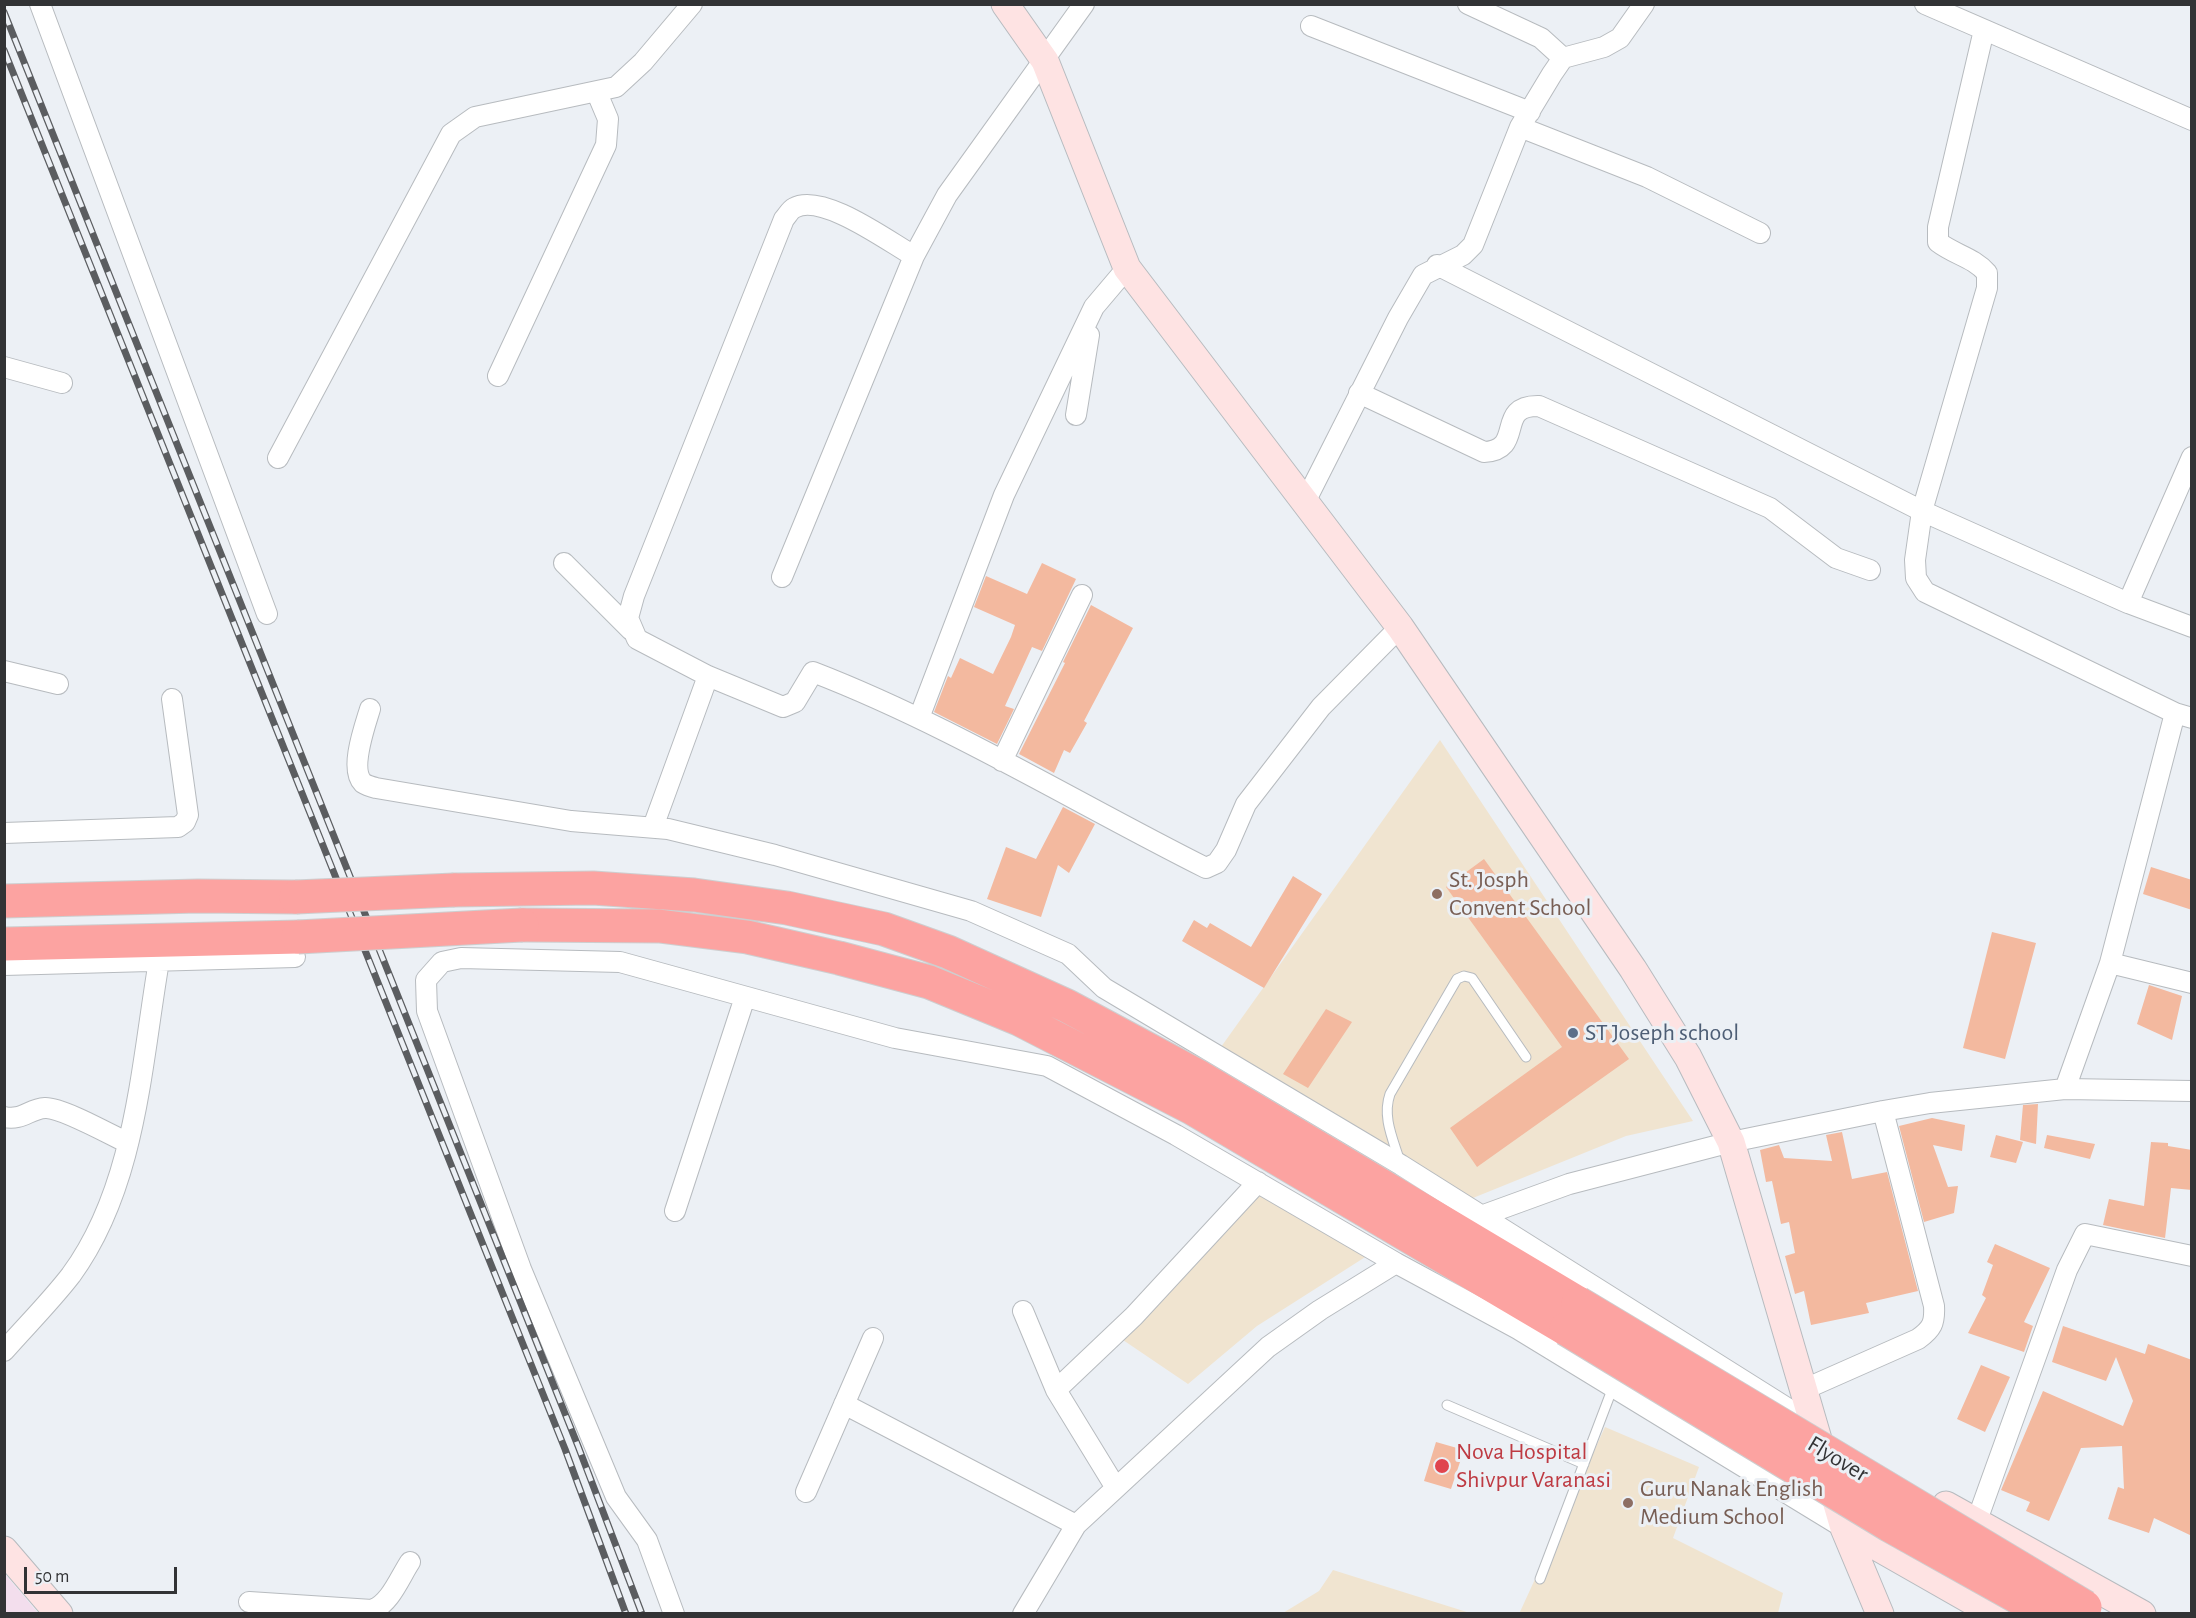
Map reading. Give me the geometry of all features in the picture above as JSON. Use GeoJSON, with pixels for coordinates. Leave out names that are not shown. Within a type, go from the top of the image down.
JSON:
{"type":"FeatureCollection","features":[{"type":"Feature","properties":{"kind":"highway"},"geometry":{"type":"LineString","coordinates":[[4,901],[198,896],[296,897],[454,890],[593,888],[694,896],[786,908],[884,929],[948,952],[1067,1006],[1196,1075],[1572,1316]]}},
{"type":"Feature","properties":{"kind":"highway"},"geometry":{"type":"LineString","coordinates":[[4,944],[297,947],[522,925],[659,926],[747,938],[839,958],[929,982],[1019,1019],[1182,1102],[1572,1316]]}},
{"type":"Feature","properties":{"kind":"highway","name":"Flyover"},"geometry":{"type":"LineString","coordinates":[[1572,1316],[2092,1610]]}},
{"type":"Feature","properties":{"kind":"highway","name":"Flyover"},"geometry":{"type":"LineString","coordinates":[[1572,1316],[1889,1525],[2048,1614]]}},
{"type":"Feature","properties":{"kind":"street"},"geometry":{"type":"LineString","coordinates":[[40,4],[267,614]]}},
{"type":"Feature","properties":{"kind":"street"},"geometry":{"type":"LineString","coordinates":[[278,458],[451,134],[475,117],[597,93],[616,87],[630,75],[692,4]]}},
{"type":"Feature","properties":{"kind":"street"},"geometry":{"type":"LineString","coordinates":[[1005,4],[1045,62],[1128,268],[1400,627],[1633,969],[1688,1057],[1731,1142],[1844,1528],[1880,1614]]}},
{"type":"Feature","properties":{"kind":"street"},"geometry":{"type":"LineString","coordinates":[[782,577],[914,256],[947,195],[1045,62],[1084,4]]}},
{"type":"Feature","properties":{"kind":"street"},"geometry":{"type":"LineString","coordinates":[[1468,4],[1541,38],[1563,58]]}},
{"type":"Feature","properties":{"kind":"street"},"geometry":{"type":"LineString","coordinates":[[1306,500],[1359,393],[1423,275],[1463,255],[1473,244],[1525,120],[1563,58],[1604,47],[1620,38],[1644,4]]}},
{"type":"Feature","properties":{"kind":"street"},"geometry":{"type":"LineString","coordinates":[[1925,4],[2192,120]]}},
{"type":"Feature","properties":{"kind":"street"},"geometry":{"type":"LineString","coordinates":[[1311,26],[1525,120],[1760,233]]}},
{"type":"Feature","properties":{"kind":"street"},"geometry":{"type":"LineString","coordinates":[[1984,30],[1938,227],[1938,242],[1948,250],[1977,261],[1987,273],[1987,288],[1923,511],[1915,569],[1916,578],[1925,592],[2183,715],[2110,963],[2065,1089]]}},
{"type":"Feature","properties":{"kind":"street"},"geometry":{"type":"LineString","coordinates":[[498,376],[606,145],[608,119],[597,93]]}},
{"type":"Feature","properties":{"kind":"street"},"geometry":{"type":"LineString","coordinates":[[631,630],[628,618],[634,596],[784,219],[794,208],[807,205],[833,209],[914,256]]}},
{"type":"Feature","properties":{"kind":"street"},"geometry":{"type":"LineString","coordinates":[[1437,266],[1923,511],[2128,603],[2192,627]]}},
{"type":"Feature","properties":{"kind":"street"},"geometry":{"type":"LineString","coordinates":[[919,718],[1004,495],[1094,307],[1128,268]]}},
{"type":"Feature","properties":{"kind":"street"},"geometry":{"type":"LineString","coordinates":[[1076,415],[1094,307]]}},
{"type":"Feature","properties":{"kind":"street"},"geometry":{"type":"LineString","coordinates":[[4,367],[62,383]]}},
{"type":"Feature","properties":{"kind":"street"},"geometry":{"type":"LineString","coordinates":[[1359,393],[1484,452],[1496,452],[1505,445],[1515,413],[1525,406],[1539,406],[1770,508],[1836,558],[1870,570]]}},
{"type":"Feature","properties":{"kind":"street"},"geometry":{"type":"LineString","coordinates":[[2128,603],[2192,457]]}},
{"type":"Feature","properties":{"kind":"street"},"geometry":{"type":"LineString","coordinates":[[564,563],[631,630],[637,639],[708,676],[783,707],[795,702],[813,672],[919,718],[1206,868],[1217,863],[1246,804],[1321,707],[1400,627]]}},
{"type":"Feature","properties":{"kind":"street"},"geometry":{"type":"LineString","coordinates":[[1002,761],[1082,595]]}},
{"type":"Feature","properties":{"kind":"street"},"geometry":{"type":"LineString","coordinates":[[4,671],[58,684]]}},
{"type":"Feature","properties":{"kind":"street"},"geometry":{"type":"LineString","coordinates":[[653,827],[708,676]]}},
{"type":"Feature","properties":{"kind":"street"},"geometry":{"type":"LineString","coordinates":[[4,833],[178,827],[185,822],[188,815],[172,699]]}},
{"type":"Feature","properties":{"kind":"street"},"geometry":{"type":"LineString","coordinates":[[370,709],[357,759],[358,774],[364,783],[390,792],[460,801],[571,821],[653,827],[775,855],[971,911],[1068,954],[1104,988],[1401,1165],[1814,1425],[1977,1523],[2142,1614]]}},
{"type":"Feature","properties":{"kind":"street"},"geometry":{"type":"LineString","coordinates":[[4,965],[159,961],[297,947]]}},
{"type":"Feature","properties":{"kind":"street"},"geometry":{"type":"LineString","coordinates":[[674,1614],[647,1540],[616,1497],[521,1269],[427,1011],[426,980],[442,962],[461,958],[620,962],[896,1038],[1047,1066],[1176,1135],[1396,1263],[1518,1329],[1844,1528],[1995,1614]]}},
{"type":"Feature","properties":{"kind":"street"},"geometry":{"type":"LineString","coordinates":[[4,1351],[71,1274],[100,1224],[119,1176],[128,1143],[159,961]]}},
{"type":"Feature","properties":{"kind":"street"},"geometry":{"type":"LineString","coordinates":[[2110,963],[2192,983]]}},
{"type":"Feature","properties":{"kind":"street"},"geometry":{"type":"LineString","coordinates":[[675,1211],[745,997]]}},
{"type":"Feature","properties":{"kind":"street"},"geometry":{"type":"LineString","coordinates":[[1481,1216],[1569,1184],[1731,1142],[1883,1111],[1930,1103],[2065,1089],[2192,1091]]}},
{"type":"Feature","properties":{"kind":"street"},"geometry":{"type":"LineString","coordinates":[[4,1117],[16,1119],[35,1110],[50,1108],[128,1143]]}},
{"type":"Feature","properties":{"kind":"street"},"geometry":{"type":"LineString","coordinates":[[1805,1389],[1918,1339],[1930,1331],[1935,1320],[1934,1306],[1883,1111]]}},
{"type":"Feature","properties":{"kind":"street"},"geometry":{"type":"LineString","coordinates":[[1056,1390],[1128,1323],[1258,1182]]}},
{"type":"Feature","properties":{"kind":"street"},"geometry":{"type":"LineString","coordinates":[[1977,1523],[2067,1270],[2085,1234],[2192,1256]]}},
{"type":"Feature","properties":{"kind":"street"},"geometry":{"type":"LineString","coordinates":[[1023,1614],[1076,1525],[1268,1347],[1320,1310],[1396,1263]]}},
{"type":"Feature","properties":{"kind":"street"},"geometry":{"type":"LineString","coordinates":[[1023,1311],[1056,1390],[1116,1488]]}},
{"type":"Feature","properties":{"kind":"street"},"geometry":{"type":"LineString","coordinates":[[806,1492],[873,1338]]}},
{"type":"Feature","properties":{"kind":"street"},"geometry":{"type":"LineString","coordinates":[[844,1404],[1076,1525]]}},
{"type":"Feature","properties":{"kind":"street"},"geometry":{"type":"LineString","coordinates":[[4,1550],[59,1614]]}},
{"type":"Feature","properties":{"kind":"street"},"geometry":{"type":"LineString","coordinates":[[249,1602],[384,1611],[410,1562]]}},
{"type":"Feature","properties":{"kind":"lane"},"geometry":{"type":"LineString","coordinates":[[1401,1165],[1386,1116],[1386,1106],[1457,979],[1464,976],[1472,978],[1527,1057]]}},
{"type":"Feature","properties":{"kind":"lane"},"geometry":{"type":"LineString","coordinates":[[1540,1580],[1612,1387]]}},
{"type":"Feature","properties":{"kind":"lane"},"geometry":{"type":"LineString","coordinates":[[1447,1405],[1584,1464]]}},
{"type":"Feature","properties":{"kind":"shaded area","name":"St. Josph Convent School"},"geometry":{"type":"Polygon","coordinates":[[[1440,740],[1693,1121],[1626,1136],[1468,1200],[1221,1047],[1440,740]]]}},
{"type":"Feature","properties":{"kind":"shaded area"},"geometry":{"type":"Polygon","coordinates":[[[1251,1185],[1370,1254],[1257,1326],[1188,1384],[1123,1340],[1251,1185]]]}},
{"type":"Feature","properties":{"kind":"shaded area","name":"Guru Nanak English Medium School"},"geometry":{"type":"Polygon","coordinates":[[[1605,1427],[1699,1467],[1673,1538],[1783,1593],[1778,1613],[1519,1614],[1605,1427]]]}},
{"type":"Feature","properties":{"kind":"shaded area"},"geometry":{"type":"Polygon","coordinates":[[[1333,1570],[1470,1613],[1283,1613],[1319,1591],[1333,1570]]]}},
{"type":"Feature","properties":{"kind":"shaded area"},"geometry":{"type":"Polygon","coordinates":[[[5,1574],[38,1613],[5,1613],[5,1574]]]}},
{"type":"Feature","properties":{"kind":"building"},"geometry":{"type":"Polygon","coordinates":[[[1042,563],[1076,579],[1042,651],[1032,647],[1005,706],[1014,709],[997,744],[934,712],[948,676],[951,678],[960,658],[993,674],[1011,637],[1015,625],[974,607],[986,576],[1027,594],[1042,563]]]}},
{"type":"Feature","properties":{"kind":"building"},"geometry":{"type":"Polygon","coordinates":[[[1091,605],[1133,628],[1084,721],[1087,723],[1070,753],[1064,750],[1054,773],[1019,754],[1065,663],[1063,662],[1091,605]]]}},
{"type":"Feature","properties":{"kind":"building"},"geometry":{"type":"Polygon","coordinates":[[[1063,807],[1095,824],[1069,873],[1058,865],[1041,917],[987,899],[1006,847],[1036,859],[1063,807]]]}},
{"type":"Feature","properties":{"kind":"building"},"geometry":{"type":"Polygon","coordinates":[[[1484,859],[1629,1059],[1477,1167],[1450,1128],[1562,1047],[1446,887],[1484,859]]]}},
{"type":"Feature","properties":{"kind":"building"},"geometry":{"type":"Polygon","coordinates":[[[2151,867],[2192,880],[2192,910],[2143,894],[2151,867]]]}},
{"type":"Feature","properties":{"kind":"building"},"geometry":{"type":"Polygon","coordinates":[[[1293,876],[1322,894],[1264,988],[1182,941],[1194,920],[1207,928],[1210,923],[1251,947],[1293,876]]]}},
{"type":"Feature","properties":{"kind":"building"},"geometry":{"type":"Polygon","coordinates":[[[1992,932],[2036,943],[2005,1059],[1963,1048],[1992,932]]]}},
{"type":"Feature","properties":{"kind":"building"},"geometry":{"type":"Polygon","coordinates":[[[2149,985],[2182,996],[2172,1040],[2137,1024],[2149,985]]]}},
{"type":"Feature","properties":{"kind":"building"},"geometry":{"type":"Polygon","coordinates":[[[1326,1009],[1352,1022],[1308,1088],[1283,1074],[1326,1009]]]}},
{"type":"Feature","properties":{"kind":"building"},"geometry":{"type":"Polygon","coordinates":[[[2038,1104],[2036,1144],[2020,1140],[2023,1105],[2038,1104]]]}},
{"type":"Feature","properties":{"kind":"building"},"geometry":{"type":"Polygon","coordinates":[[[1932,1118],[1965,1125],[1962,1151],[1933,1145],[1948,1187],[1958,1186],[1954,1213],[1924,1222],[1899,1126],[1932,1118]]]}},
{"type":"Feature","properties":{"kind":"building"},"geometry":{"type":"Polygon","coordinates":[[[1842,1132],[1852,1179],[1887,1172],[1918,1291],[1866,1303],[1869,1313],[1811,1325],[1804,1291],[1795,1294],[1785,1256],[1795,1253],[1789,1222],[1781,1224],[1772,1181],[1766,1182],[1760,1150],[1779,1145],[1784,1158],[1832,1161],[1826,1135],[1842,1132]]]}},
{"type":"Feature","properties":{"kind":"building"},"geometry":{"type":"Polygon","coordinates":[[[1996,1135],[2023,1142],[2016,1163],[1990,1157],[1996,1135]]]}},
{"type":"Feature","properties":{"kind":"building"},"geometry":{"type":"Polygon","coordinates":[[[2047,1135],[2095,1144],[2090,1159],[2044,1148],[2047,1135]]]}},
{"type":"Feature","properties":{"kind":"building"},"geometry":{"type":"Polygon","coordinates":[[[2151,1142],[2168,1143],[2168,1146],[2192,1150],[2192,1190],[2171,1188],[2165,1238],[2103,1225],[2109,1199],[2144,1206],[2151,1142]]]}},
{"type":"Feature","properties":{"kind":"building"},"geometry":{"type":"Polygon","coordinates":[[[1995,1244],[2050,1268],[2024,1322],[2033,1326],[2024,1352],[1968,1333],[1986,1298],[1982,1295],[1993,1265],[1987,1262],[1995,1244]]]}},
{"type":"Feature","properties":{"kind":"building"},"geometry":{"type":"Polygon","coordinates":[[[2063,1326],[2145,1354],[2148,1344],[2192,1360],[2192,1536],[2154,1518],[2149,1533],[2108,1519],[2118,1487],[2124,1489],[2122,1446],[2081,1448],[2049,1521],[2026,1511],[2030,1502],[2001,1490],[2043,1391],[2123,1426],[2133,1401],[2116,1357],[2106,1381],[2052,1362],[2063,1326]]]}},
{"type":"Feature","properties":{"kind":"building"},"geometry":{"type":"Polygon","coordinates":[[[1981,1365],[2010,1377],[1985,1432],[1957,1419],[1981,1365]]]}},
{"type":"Feature","properties":{"kind":"building"},"geometry":{"type":"Polygon","coordinates":[[[1436,1442],[1464,1450],[1451,1489],[1424,1481],[1436,1442]]]}},
{"type":"Feature","properties":{"kind":"railway"},"geometry":{"type":"LineString","coordinates":[[4,12],[578,1446],[642,1614]]}},
{"type":"Feature","properties":{"kind":"railway"},"geometry":{"type":"LineString","coordinates":[[4,50],[565,1449],[626,1614]]}},
{"type":"Feature","properties":{"kind":"place","name":"St. Josph Convent School"},"geometry":{"type":"Point","coordinates":[1437,894]}},
{"type":"Feature","properties":{"kind":"place","name":"ST Joseph school"},"geometry":{"type":"Point","coordinates":[1573,1033]}},
{"type":"Feature","properties":{"kind":"place","name":"Nova Hospital Shivpur Varanasi"},"geometry":{"type":"Point","coordinates":[1442,1466]}},
{"type":"Feature","properties":{"kind":"place","name":"Guru Nanak English Medium School"},"geometry":{"type":"Point","coordinates":[1628,1503]}}]}
